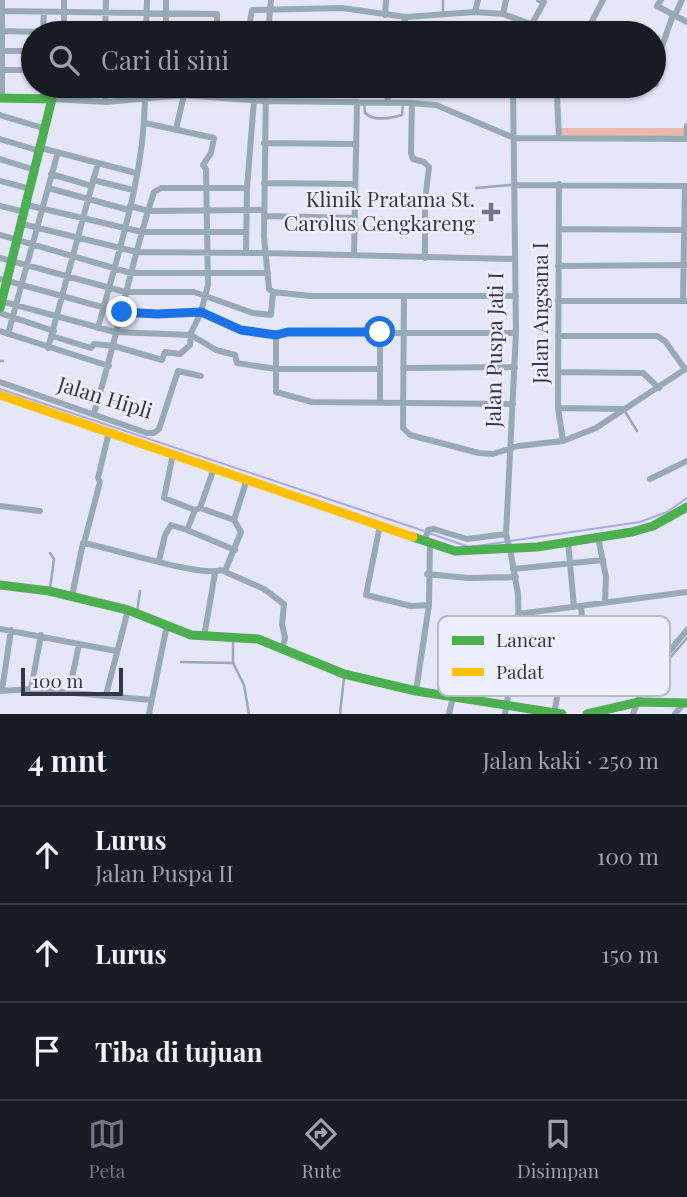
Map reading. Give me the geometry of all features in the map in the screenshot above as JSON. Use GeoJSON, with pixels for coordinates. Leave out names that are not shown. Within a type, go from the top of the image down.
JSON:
{"type":"FeatureCollection","features":[{"type":"Feature","properties":{"kind":"street"},"geometry":{"type":"LineString","coordinates":[[2,0],[1,98],[106,102],[150,98]]}},
{"type":"Feature","properties":{"kind":"street"},"geometry":{"type":"LineString","coordinates":[[55,0],[64,0],[64,21]]}},
{"type":"Feature","properties":{"kind":"street"},"geometry":{"type":"LineString","coordinates":[[106,0],[106,21]]}},
{"type":"Feature","properties":{"kind":"street"},"geometry":{"type":"LineString","coordinates":[[146,21],[147,0]]}},
{"type":"Feature","properties":{"kind":"street"},"geometry":{"type":"LineString","coordinates":[[166,0],[167,21]]}},
{"type":"Feature","properties":{"kind":"street"},"geometry":{"type":"LineString","coordinates":[[270,21],[271,0]]}},
{"type":"Feature","properties":{"kind":"street"},"geometry":{"type":"LineString","coordinates":[[385,15],[386,0]]}},
{"type":"Feature","properties":{"kind":"street"},"geometry":{"type":"LineString","coordinates":[[475,12],[478,0]]}},
{"type":"Feature","properties":{"kind":"street"},"geometry":{"type":"LineString","coordinates":[[503,14],[506,0]]}},
{"type":"Feature","properties":{"kind":"street"},"geometry":{"type":"LineString","coordinates":[[592,21],[603,0]]}},
{"type":"Feature","properties":{"kind":"street"},"geometry":{"type":"LineString","coordinates":[[665,0],[657,6],[687,22]]}},
{"type":"Feature","properties":{"kind":"street"},"geometry":{"type":"LineString","coordinates":[[666,37],[682,0]]}},
{"type":"Feature","properties":{"kind":"street"},"geometry":{"type":"LineString","coordinates":[[533,21],[543,1]]}},
{"type":"Feature","properties":{"kind":"street"},"geometry":{"type":"LineString","coordinates":[[250,21],[251,10],[319,4],[406,17],[475,12],[503,14],[523,21]]}},
{"type":"Feature","properties":{"kind":"street"},"geometry":{"type":"LineString","coordinates":[[1,11],[217,14],[217,21]]}},
{"type":"Feature","properties":{"kind":"street"},"geometry":{"type":"LineString","coordinates":[[44,12],[44,21]]}},
{"type":"Feature","properties":{"kind":"street"},"geometry":{"type":"LineString","coordinates":[[404,21],[406,17]]}},
{"type":"Feature","properties":{"kind":"street"},"geometry":{"type":"LineString","coordinates":[[1,31],[21,32]]}},
{"type":"Feature","properties":{"kind":"street"},"geometry":{"type":"LineString","coordinates":[[1,51],[21,51]]}},
{"type":"Feature","properties":{"kind":"street"},"geometry":{"type":"LineString","coordinates":[[1,70],[21,70]]}},
{"type":"Feature","properties":{"kind":"street"},"geometry":{"type":"LineString","coordinates":[[176,129],[183,98]]}},
{"type":"Feature","properties":{"kind":"street"},"geometry":{"type":"LineString","coordinates":[[235,98],[264,102],[436,105],[514,138],[686,139],[687,126]]}},
{"type":"Feature","properties":{"kind":"street"},"geometry":{"type":"LineString","coordinates":[[264,98],[263,253],[269,289],[273,292],[310,296],[516,296]]}},
{"type":"Feature","properties":{"kind":"street"},"geometry":{"type":"LineString","coordinates":[[388,98],[388,103]]}},
{"type":"Feature","properties":{"kind":"street","name":"Jalan Puspa Jati I"},"geometry":{"type":"LineString","coordinates":[[513,98],[516,333],[508,542],[516,577],[518,614]]}},
{"type":"Feature","properties":{"kind":"street"},"geometry":{"type":"LineString","coordinates":[[557,98],[559,138]]}},
{"type":"Feature","properties":{"kind":"street"},"geometry":{"type":"LineString","coordinates":[[0,306],[3,280],[26,209],[46,129],[48,99]]}},
{"type":"Feature","properties":{"kind":"street"},"geometry":{"type":"LineString","coordinates":[[98,328],[120,248],[144,138],[145,99]]}},
{"type":"Feature","properties":{"kind":"street"},"geometry":{"type":"LineString","coordinates":[[246,252],[252,100]]}},
{"type":"Feature","properties":{"kind":"street"},"geometry":{"type":"LineString","coordinates":[[354,255],[356,144],[360,102]]}},
{"type":"Feature","properties":{"kind":"street"},"geometry":{"type":"LineString","coordinates":[[412,103],[411,153],[413,159],[424,162],[429,167],[425,201],[425,258]]}},
{"type":"Feature","properties":{"kind":"street"},"geometry":{"type":"LineString","coordinates":[[0,115],[46,129]]}},
{"type":"Feature","properties":{"kind":"street"},"geometry":{"type":"LineString","coordinates":[[145,123],[214,138],[211,153],[203,165],[206,169],[208,285],[190,345],[180,354],[178,371],[201,376]]}},
{"type":"Feature","properties":{"kind":"street"},"geometry":{"type":"LineString","coordinates":[[0,139],[136,173]]}},
{"type":"Feature","properties":{"kind":"street"},"geometry":{"type":"LineString","coordinates":[[264,143],[356,144]]}},
{"type":"Feature","properties":{"kind":"street"},"geometry":{"type":"LineString","coordinates":[[8,334],[58,152]]}},
{"type":"Feature","properties":{"kind":"street"},"geometry":{"type":"LineString","coordinates":[[0,159],[35,170]]}},
{"type":"Feature","properties":{"kind":"street"},"geometry":{"type":"LineString","coordinates":[[48,348],[98,163]]}},
{"type":"Feature","properties":{"kind":"street"},"geometry":{"type":"LineString","coordinates":[[51,174],[133,190]]}},
{"type":"Feature","properties":{"kind":"street"},"geometry":{"type":"LineString","coordinates":[[0,181],[31,189]]}},
{"type":"Feature","properties":{"kind":"street"},"geometry":{"type":"LineString","coordinates":[[264,183],[355,184]]}},
{"type":"Feature","properties":{"kind":"street","name":"Jalan Angsana I"},"geometry":{"type":"LineString","coordinates":[[559,184],[558,408],[563,441]]}},
{"type":"Feature","properties":{"kind":"street"},"geometry":{"type":"LineString","coordinates":[[515,185],[686,186],[685,301],[558,300]]}},
{"type":"Feature","properties":{"kind":"street"},"geometry":{"type":"LineString","coordinates":[[48,188],[88,200],[149,211],[246,210],[355,218]]}},
{"type":"Feature","properties":{"kind":"street"},"geometry":{"type":"LineString","coordinates":[[94,414],[109,366],[125,292],[153,192],[161,188],[247,188]]}},
{"type":"Feature","properties":{"kind":"street"},"geometry":{"type":"LineString","coordinates":[[0,206],[42,210],[142,232],[246,232]]}},
{"type":"Feature","properties":{"kind":"street"},"geometry":{"type":"LineString","coordinates":[[22,223],[136,252],[206,251],[515,259]]}},
{"type":"Feature","properties":{"kind":"street"},"geometry":{"type":"LineString","coordinates":[[559,229],[686,230]]}},
{"type":"Feature","properties":{"kind":"street"},"geometry":{"type":"LineString","coordinates":[[0,235],[131,273],[268,273]]}},
{"type":"Feature","properties":{"kind":"street"},"geometry":{"type":"LineString","coordinates":[[0,258],[125,292],[194,292],[253,313],[271,315],[273,292]]}},
{"type":"Feature","properties":{"kind":"street"},"geometry":{"type":"LineString","coordinates":[[558,266],[686,265]]}},
{"type":"Feature","properties":{"kind":"street"},"geometry":{"type":"LineString","coordinates":[[3,280],[120,312],[201,312],[241,330],[276,335],[288,332],[516,333]]}},
{"type":"Feature","properties":{"kind":"street"},"geometry":{"type":"LineString","coordinates":[[404,297],[403,428],[410,435],[478,453],[493,454],[518,446],[563,441],[596,428],[686,369],[665,341],[657,336],[558,336]]}},
{"type":"Feature","properties":{"kind":"street"},"geometry":{"type":"LineString","coordinates":[[0,306],[16,306],[115,332],[191,335],[216,350],[235,355],[237,363],[276,369],[380,369]]}},
{"type":"Feature","properties":{"kind":"street"},"geometry":{"type":"LineString","coordinates":[[0,306],[13,317],[91,348]]}},
{"type":"Feature","properties":{"kind":"street"},"geometry":{"type":"LineString","coordinates":[[0,331],[109,366]]}},
{"type":"Feature","properties":{"kind":"street"},"geometry":{"type":"LineString","coordinates":[[380,332],[380,403]]}},
{"type":"Feature","properties":{"kind":"street"},"geometry":{"type":"LineString","coordinates":[[276,335],[275,391],[312,402],[513,404]]}},
{"type":"Feature","properties":{"kind":"street"},"geometry":{"type":"LineString","coordinates":[[87,359],[94,344],[114,346],[162,360],[165,352],[180,354]]}},
{"type":"Feature","properties":{"kind":"street"},"geometry":{"type":"LineString","coordinates":[[403,368],[515,367]]}},
{"type":"Feature","properties":{"kind":"street","name":"Jalan Hipli"},"geometry":{"type":"LineString","coordinates":[[0,383],[147,433],[157,432],[178,371]]}},
{"type":"Feature","properties":{"kind":"street"},"geometry":{"type":"LineString","coordinates":[[558,372],[643,373],[659,388]]}},
{"type":"Feature","properties":{"kind":"street"},"geometry":{"type":"LineString","coordinates":[[0,395],[380,525],[427,537],[461,552],[508,542]]}},
{"type":"Feature","properties":{"kind":"street"},"geometry":{"type":"LineString","coordinates":[[558,408],[624,410]]}},
{"type":"Feature","properties":{"kind":"street"},"geometry":{"type":"LineString","coordinates":[[72,596],[77,566],[95,505],[100,482],[98,478],[109,432]]}},
{"type":"Feature","properties":{"kind":"street"},"geometry":{"type":"LineString","coordinates":[[173,454],[164,498],[234,520],[241,532],[225,571]]}},
{"type":"Feature","properties":{"kind":"street"},"geometry":{"type":"LineString","coordinates":[[649,479],[687,461]]}},
{"type":"Feature","properties":{"kind":"street"},"geometry":{"type":"LineString","coordinates":[[187,530],[214,468]]}},
{"type":"Feature","properties":{"kind":"street"},"geometry":{"type":"LineString","coordinates":[[234,520],[247,479]]}},
{"type":"Feature","properties":{"kind":"street"},"geometry":{"type":"LineString","coordinates":[[0,506],[40,511]]}},
{"type":"Feature","properties":{"kind":"street"},"geometry":{"type":"LineString","coordinates":[[416,691],[429,605],[427,537],[434,529],[467,539],[508,542],[568,541],[632,532],[653,526],[687,507]]}},
{"type":"Feature","properties":{"kind":"street"},"geometry":{"type":"LineString","coordinates":[[159,561],[165,535],[171,525],[235,550]]}},
{"type":"Feature","properties":{"kind":"street"},"geometry":{"type":"LineString","coordinates":[[380,525],[366,595],[411,606],[429,605]]}},
{"type":"Feature","properties":{"kind":"street"},"geometry":{"type":"LineString","coordinates":[[598,537],[606,577],[605,602]]}},
{"type":"Feature","properties":{"kind":"street"},"geometry":{"type":"LineString","coordinates":[[568,541],[580,616]]}},
{"type":"Feature","properties":{"kind":"street"},"geometry":{"type":"LineString","coordinates":[[84,543],[130,556],[215,573],[225,571],[264,589],[284,604],[282,624],[285,638],[282,649]]}},
{"type":"Feature","properties":{"kind":"street"},"geometry":{"type":"LineString","coordinates":[[513,569],[603,560]]}},
{"type":"Feature","properties":{"kind":"street"},"geometry":{"type":"LineString","coordinates":[[204,637],[215,573]]}},
{"type":"Feature","properties":{"kind":"street"},"geometry":{"type":"LineString","coordinates":[[427,574],[468,578],[516,577]]}},
{"type":"Feature","properties":{"kind":"street"},"geometry":{"type":"LineString","coordinates":[[0,585],[49,591],[133,611],[204,637],[258,639],[344,674],[438,695]]}},
{"type":"Feature","properties":{"kind":"street"},"geometry":{"type":"LineString","coordinates":[[518,614],[687,592]]}},
{"type":"Feature","properties":{"kind":"street"},"geometry":{"type":"LineString","coordinates":[[106,695],[116,651],[133,611]]}},
{"type":"Feature","properties":{"kind":"street"},"geometry":{"type":"LineString","coordinates":[[149,714],[167,625]]}},
{"type":"Feature","properties":{"kind":"street"},"geometry":{"type":"LineString","coordinates":[[0,629],[116,651]]}},
{"type":"Feature","properties":{"kind":"street"},"geometry":{"type":"LineString","coordinates":[[670,650],[687,629]]}},
{"type":"Feature","properties":{"kind":"street"},"geometry":{"type":"LineString","coordinates":[[11,630],[1,691],[31,689],[151,700]]}},
{"type":"Feature","properties":{"kind":"street"},"geometry":{"type":"LineString","coordinates":[[31,689],[41,635]]}},
{"type":"Feature","properties":{"kind":"street"},"geometry":{"type":"LineString","coordinates":[[69,692],[79,643]]}},
{"type":"Feature","properties":{"kind":"street"},"geometry":{"type":"LineString","coordinates":[[447,696],[505,710],[556,714],[558,696]]}},
{"type":"Feature","properties":{"kind":"street"},"geometry":{"type":"LineString","coordinates":[[633,714],[641,696]]}},
{"type":"Feature","properties":{"kind":"street"},"geometry":{"type":"LineString","coordinates":[[449,714],[453,697]]}},
{"type":"Feature","properties":{"kind":"street"},"geometry":{"type":"LineString","coordinates":[[587,714],[639,702],[685,703]]}},
{"type":"Feature","properties":{"kind":"street"},"geometry":{"type":"LineString","coordinates":[[676,714],[685,703]]}},
{"type":"Feature","properties":{"kind":"lane"},"geometry":{"type":"LineString","coordinates":[[443,0],[443,14]]}},
{"type":"Feature","properties":{"kind":"lane"},"geometry":{"type":"LineString","coordinates":[[360,102],[369,117],[390,119],[402,115],[403,103]]}},
{"type":"Feature","properties":{"kind":"lane"},"geometry":{"type":"LineString","coordinates":[[476,188],[515,185]]}},
{"type":"Feature","properties":{"kind":"lane"},"geometry":{"type":"LineString","coordinates":[[624,410],[637,431]]}},
{"type":"Feature","properties":{"kind":"lane"},"geometry":{"type":"LineString","coordinates":[[49,591],[54,559],[50,553]]}},
{"type":"Feature","properties":{"kind":"lane"},"geometry":{"type":"LineString","coordinates":[[133,611],[140,591]]}},
{"type":"Feature","properties":{"kind":"lane"},"geometry":{"type":"LineString","coordinates":[[233,638],[233,663],[244,685],[249,714]]}},
{"type":"Feature","properties":{"kind":"lane"},"geometry":{"type":"LineString","coordinates":[[670,658],[687,638]]}},
{"type":"Feature","properties":{"kind":"lane"},"geometry":{"type":"LineString","coordinates":[[181,662],[233,663]]}},
{"type":"Feature","properties":{"kind":"lane"},"geometry":{"type":"LineString","coordinates":[[340,714],[344,674]]}},
{"type":"Feature","properties":{"kind":"shaded area"},"geometry":{"type":"Polygon","coordinates":[[[560,128],[684,128],[683,138],[560,136],[560,128]]]}},
{"type":"Feature","properties":{"kind":"waterway"},"geometry":{"type":"LineString","coordinates":[[0,389],[424,531]]}},
{"type":"Feature","properties":{"kind":"waterway"},"geometry":{"type":"LineString","coordinates":[[510,541],[640,522],[667,512],[687,498]]}},
{"type":"Feature","properties":{"kind":"waterway"},"geometry":{"type":"LineString","coordinates":[[429,533],[469,547],[505,542]]}},
{"type":"Feature","properties":{"kind":"traffic: fast"},"geometry":{"type":"LineString","coordinates":[[0,98],[52,99],[0,308]]}},
{"type":"Feature","properties":{"kind":"traffic: fast"},"geometry":{"type":"LineString","coordinates":[[413,537],[455,551],[537,547],[632,532],[653,526],[687,507]]}},
{"type":"Feature","properties":{"kind":"traffic: fast"},"geometry":{"type":"LineString","coordinates":[[0,585],[49,591],[128,610],[191,635],[258,639],[344,674],[438,694]]}},
{"type":"Feature","properties":{"kind":"traffic: fast"},"geometry":{"type":"LineString","coordinates":[[448,696],[562,714]]}},
{"type":"Feature","properties":{"kind":"traffic: fast"},"geometry":{"type":"LineString","coordinates":[[587,714],[639,702],[687,703]]}},
{"type":"Feature","properties":{"kind":"traffic: slow"},"geometry":{"type":"LineString","coordinates":[[0,395],[413,537]]}},
{"type":"Feature","properties":{"kind":"place","name":"Klinik Pratama St. Carolus Cengkareng"},"geometry":{"type":"Point","coordinates":[491,212]}},
{"type":"Feature","properties":{"kind":"route"},"geometry":{"type":"LineString","coordinates":[[122,312],[201,312],[241,330],[276,335],[288,332],[380,332]]}}]}
